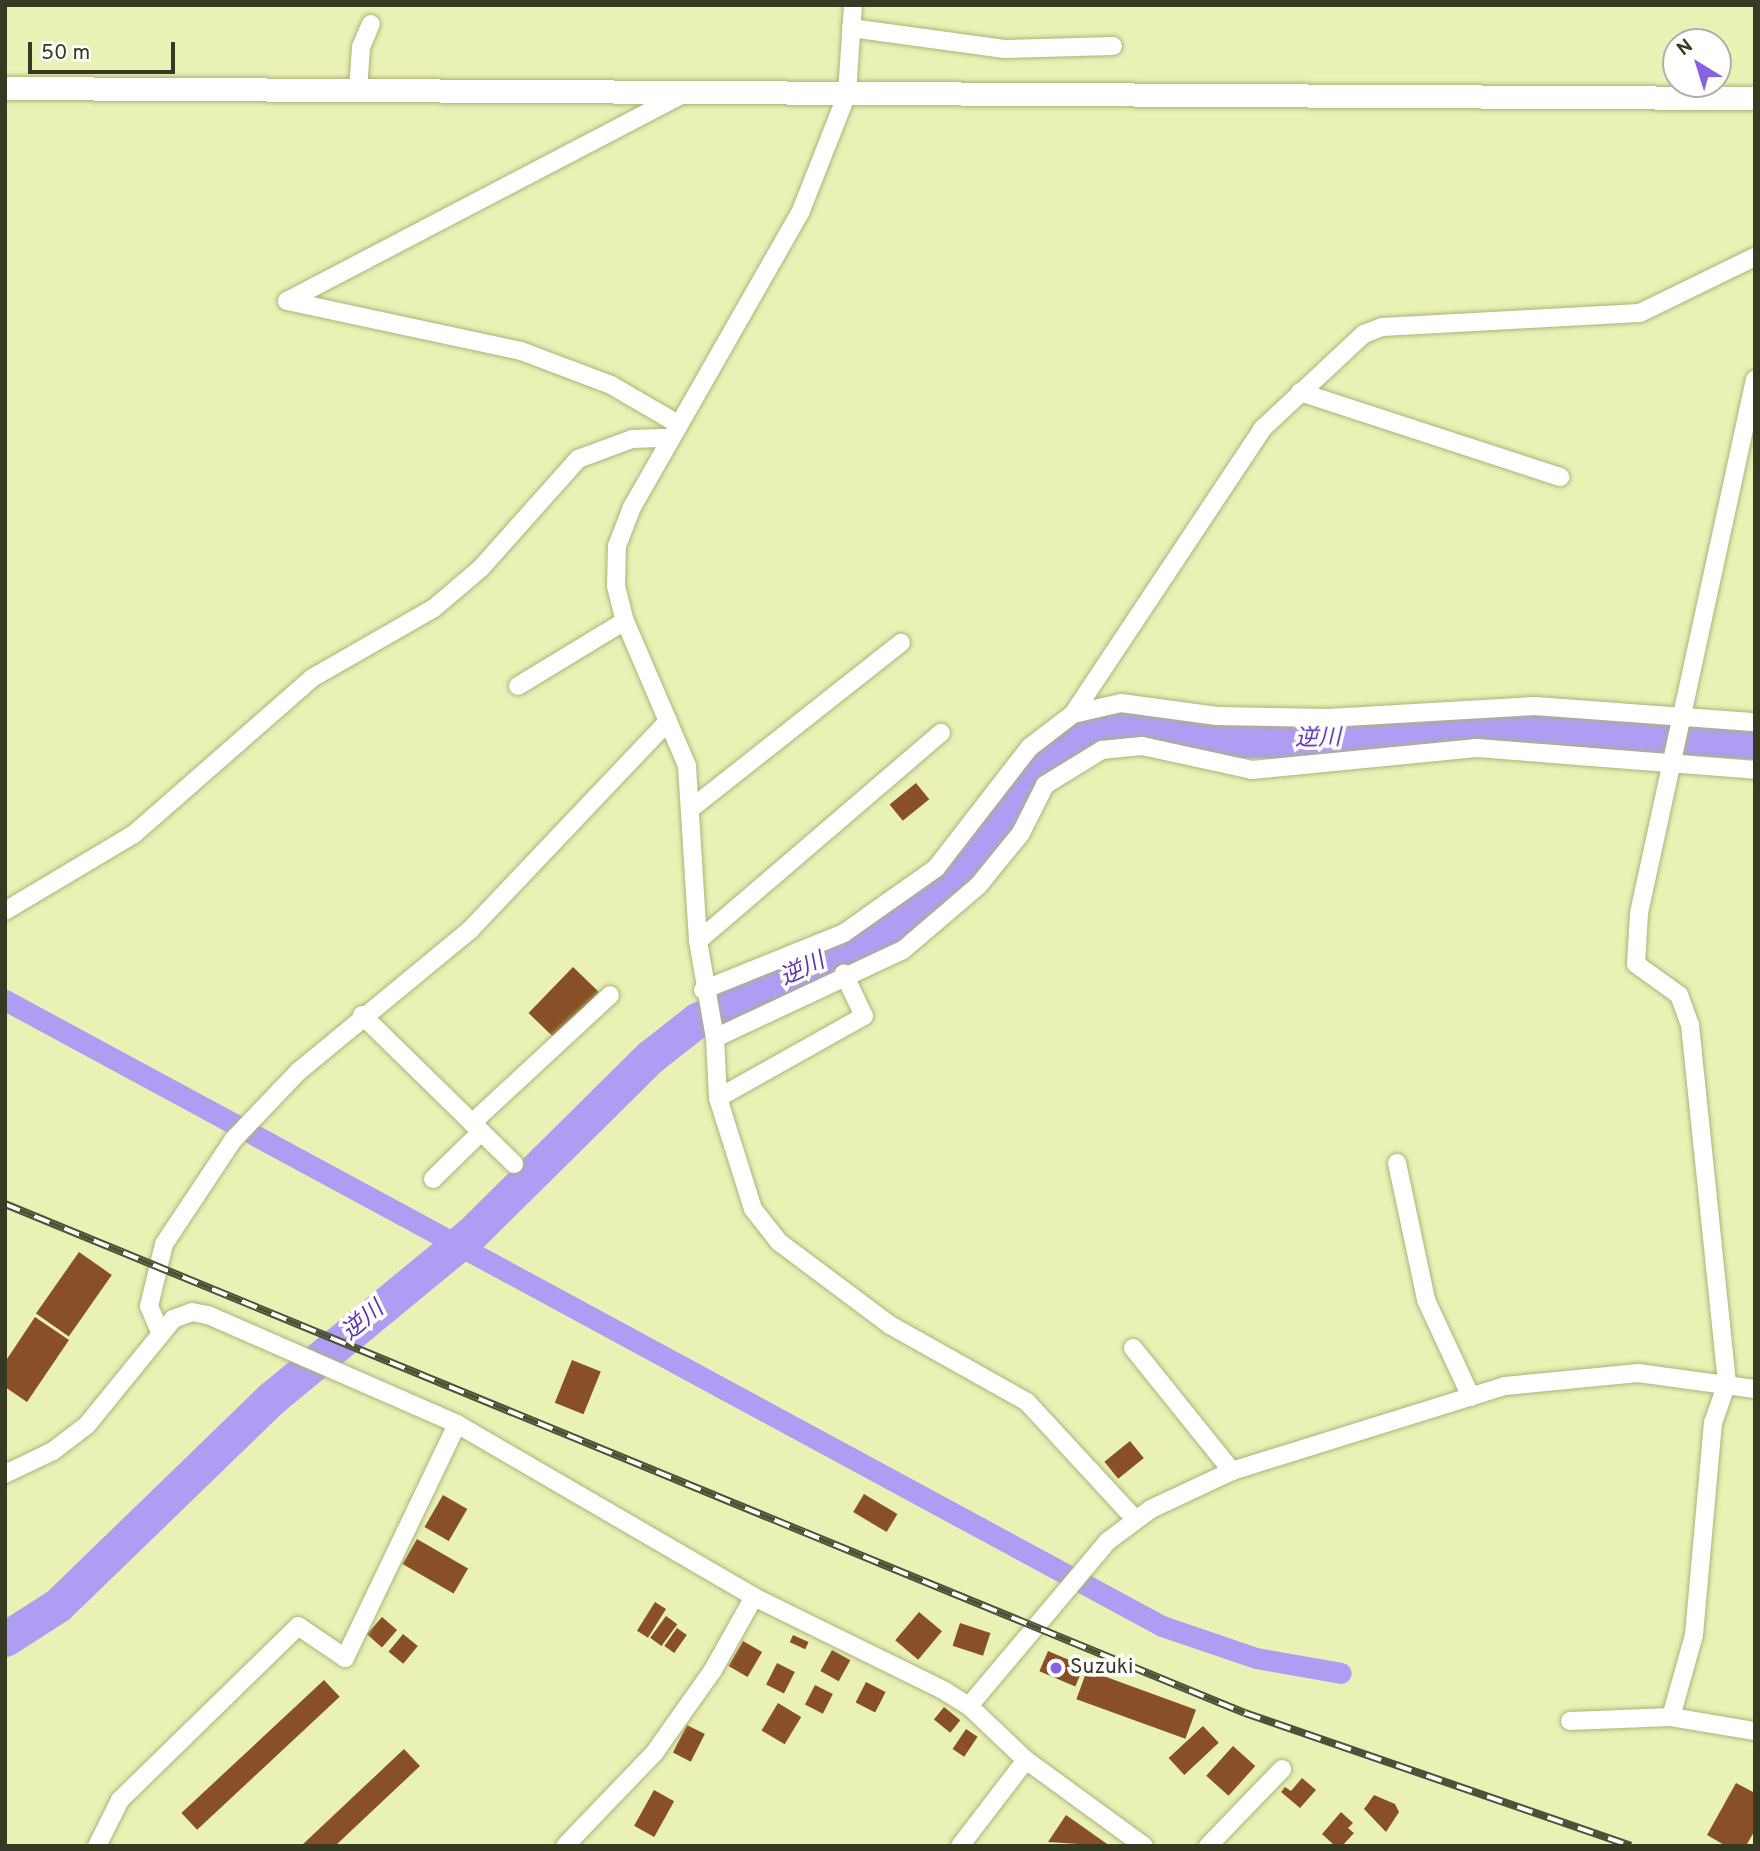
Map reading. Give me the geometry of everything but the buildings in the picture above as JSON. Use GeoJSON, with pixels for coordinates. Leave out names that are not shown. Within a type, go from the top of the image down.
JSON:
{"type":"FeatureCollection","features":[{"type":"Feature","properties":{"kind":"street"},"geometry":{"type":"LineString","coordinates":[[853,5],[847,94],[801,211],[673,431],[617,546],[616,586],[625,621],[687,766],[693,807],[698,941],[713,1035],[718,1098],[753,1209],[779,1241],[890,1325],[1027,1402],[1134,1518]]}},
{"type":"Feature","properties":{"kind":"street"},"geometry":{"type":"LineString","coordinates":[[358,91],[361,47],[371,24]]}},
{"type":"Feature","properties":{"kind":"street"},"geometry":{"type":"LineString","coordinates":[[851,28],[1005,49],[1113,46]]}},
{"type":"Feature","properties":{"kind":"street"},"geometry":{"type":"LineString","coordinates":[[5,88],[1755,98]]}},
{"type":"Feature","properties":{"kind":"street"},"geometry":{"type":"LineString","coordinates":[[673,431],[611,385],[521,351],[287,301],[688,91]]}},
{"type":"Feature","properties":{"kind":"street"},"geometry":{"type":"LineString","coordinates":[[705,998],[844,933],[936,867],[1030,747],[1073,714],[1255,439],[1300,392],[1364,334],[1382,327],[1640,313],[1755,257]]}},
{"type":"Feature","properties":{"kind":"street"},"geometry":{"type":"LineString","coordinates":[[1671,1717],[1694,1635],[1713,1423],[1727,1383],[1690,1025],[1678,995],[1636,964],[1639,913],[1755,379]]}},
{"type":"Feature","properties":{"kind":"street"},"geometry":{"type":"LineString","coordinates":[[1300,392],[1560,477]]}},
{"type":"Feature","properties":{"kind":"street"},"geometry":{"type":"LineString","coordinates":[[5,911],[134,834],[312,678],[434,608],[481,568],[578,458],[632,439],[673,431]]}},
{"type":"Feature","properties":{"kind":"street"},"geometry":{"type":"LineString","coordinates":[[518,686],[625,621]]}},
{"type":"Feature","properties":{"kind":"street"},"geometry":{"type":"LineString","coordinates":[[693,807],[901,643]]}},
{"type":"Feature","properties":{"kind":"street"},"geometry":{"type":"LineString","coordinates":[[1073,714],[1121,703],[1217,716],[1328,719],[1535,706],[1679,719],[1755,722]]}},
{"type":"Feature","properties":{"kind":"street"},"geometry":{"type":"LineString","coordinates":[[160,1332],[149,1306],[164,1244],[233,1140],[362,1015],[470,930],[668,721]]}},
{"type":"Feature","properties":{"kind":"street"},"geometry":{"type":"LineString","coordinates":[[698,941],[941,733]]}},
{"type":"Feature","properties":{"kind":"street"},"geometry":{"type":"LineString","coordinates":[[713,1035],[844,974],[903,950],[978,886],[1021,833],[1045,785],[1102,750],[1142,746],[1252,770],[1477,748],[1672,755],[1755,770]]}},
{"type":"Feature","properties":{"kind":"street"},"geometry":{"type":"LineString","coordinates":[[718,1098],[864,1016],[844,974]]}},
{"type":"Feature","properties":{"kind":"street"},"geometry":{"type":"LineString","coordinates":[[433,1179],[477,1128],[610,995]]}},
{"type":"Feature","properties":{"kind":"street"},"geometry":{"type":"LineString","coordinates":[[362,1015],[514,1164]]}},
{"type":"Feature","properties":{"kind":"street"},"geometry":{"type":"LineString","coordinates":[[1397,1163],[1426,1300],[1471,1397]]}},
{"type":"Feature","properties":{"kind":"street"},"geometry":{"type":"LineString","coordinates":[[5,1474],[53,1451],[87,1425],[160,1332],[173,1319],[192,1312],[295,1352],[327,1369],[457,1424],[754,1597],[970,1706],[1026,1760],[1144,1846]]}},
{"type":"Feature","properties":{"kind":"street"},"geometry":{"type":"LineString","coordinates":[[1133,1348],[1232,1471]]}},
{"type":"Feature","properties":{"kind":"street"},"geometry":{"type":"LineString","coordinates":[[970,1706],[1069,1588],[1086,1562],[1134,1518],[1232,1471],[1505,1386],[1638,1373],[1727,1383],[1755,1390]]}},
{"type":"Feature","properties":{"kind":"street"},"geometry":{"type":"LineString","coordinates":[[97,1846],[120,1800],[298,1626],[345,1658],[457,1424]]}},
{"type":"Feature","properties":{"kind":"street"},"geometry":{"type":"LineString","coordinates":[[565,1846],[654,1752],[713,1670],[754,1597]]}},
{"type":"Feature","properties":{"kind":"street"},"geometry":{"type":"LineString","coordinates":[[1570,1721],[1671,1717],[1755,1731]]}},
{"type":"Feature","properties":{"kind":"street"},"geometry":{"type":"LineString","coordinates":[[960,1846],[1026,1760]]}},
{"type":"Feature","properties":{"kind":"street"},"geometry":{"type":"LineString","coordinates":[[1208,1846],[1282,1769]]}},
{"type":"Feature","properties":{"kind":"waterway","name":"逆川"},"geometry":{"type":"LineString","coordinates":[[5,1639],[58,1605],[273,1397],[471,1234],[650,1057],[697,1020],[888,932],[961,873],[1042,769],[1075,740],[1134,725],[1224,740],[1318,741],[1556,728],[1755,742]]}},
{"type":"Feature","properties":{"kind":"waterway"},"geometry":{"type":"LineString","coordinates":[[5,1000],[1162,1626],[1256,1658],[1341,1673]]}},
{"type":"Feature","properties":{"kind":"railway"},"geometry":{"type":"LineString","coordinates":[[5,1204],[1245,1713],[1631,1846]]}},
{"type":"Feature","properties":{"kind":"place","name":"Suzuki"},"geometry":{"type":"Point","coordinates":[1056,1668]}}]}
